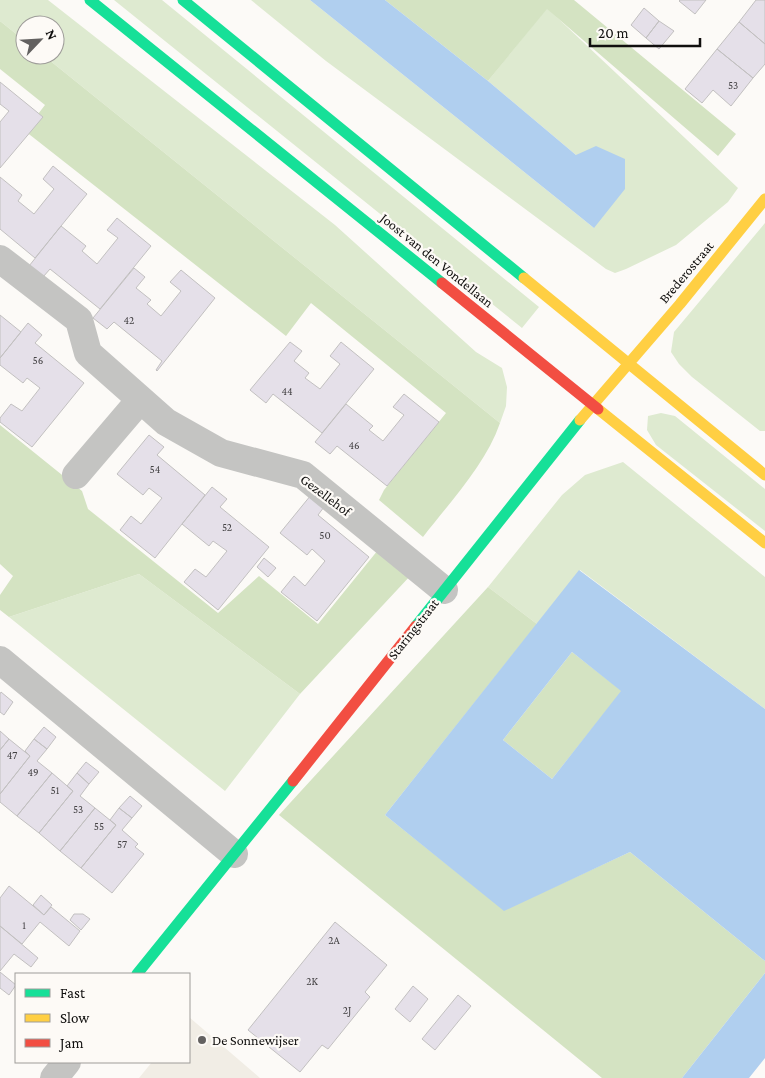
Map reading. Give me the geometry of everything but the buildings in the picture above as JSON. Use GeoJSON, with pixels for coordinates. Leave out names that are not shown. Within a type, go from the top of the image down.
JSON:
{"type":"FeatureCollection","features":[{"type":"Feature","properties":{"kind":"street","name":"Joost van den Vondellaan"},"geometry":{"type":"LineString","coordinates":[[90,0],[765,544]]}},
{"type":"Feature","properties":{"kind":"street"},"geometry":{"type":"LineString","coordinates":[[183,0],[765,475]]}},
{"type":"Feature","properties":{"kind":"street","name":"Brederostraat"},"geometry":{"type":"LineString","coordinates":[[592,405],[629,364],[765,199]]}},
{"type":"Feature","properties":{"kind":"street","name":"Gezellehof"},"geometry":{"type":"LineString","coordinates":[[0,259],[79,320],[88,353],[166,422],[221,453],[303,475],[444,590]]}},
{"type":"Feature","properties":{"kind":"street"},"geometry":{"type":"LineString","coordinates":[[76,475],[140,400]]}},
{"type":"Feature","properties":{"kind":"street","name":"Staringstraat"},"geometry":{"type":"LineString","coordinates":[[138,973],[592,405]]}},
{"type":"Feature","properties":{"kind":"street"},"geometry":{"type":"LineString","coordinates":[[0,660],[234,854]]}},
{"type":"Feature","properties":{"kind":"street"},"geometry":{"type":"LineString","coordinates":[[54,1078],[66,1063]]}},
{"type":"Feature","properties":{"kind":"shaded area","name":"De Sonnewijser"},"geometry":{"type":"Polygon","coordinates":[[[190,1018],[260,1078],[139,1078],[151,1063],[190,1063],[190,1018]]]}},
{"type":"Feature","properties":{"kind":"green space"},"geometry":{"type":"Polygon","coordinates":[[[0,0],[48,0],[335,225],[476,352],[502,368],[507,387],[506,406],[500,423],[55,65],[65,65],[65,15],[15,15],[15,33],[0,21],[0,0]]]}},
{"type":"Feature","properties":{"kind":"green space"},"geometry":{"type":"Polygon","coordinates":[[[114,0],[162,0],[539,307],[522,328],[114,0]]]}},
{"type":"Feature","properties":{"kind":"green space"},"geometry":{"type":"Polygon","coordinates":[[[251,0],[310,0],[594,228],[576,155],[488,81],[547,8],[738,188],[728,202],[676,245],[615,273],[606,269],[326,61],[251,0]]]}},
{"type":"Feature","properties":{"kind":"green space"},"geometry":{"type":"Polygon","coordinates":[[[385,0],[574,0],[736,134],[718,156],[547,9],[488,81],[385,0]]]}},
{"type":"Feature","properties":{"kind":"green space"},"geometry":{"type":"Polygon","coordinates":[[[0,21],[15,33],[15,65],[55,65],[500,423],[477,468],[423,537],[379,500],[384,490],[446,413],[311,303],[286,336],[25,131],[45,105],[0,69],[0,21]]]}},
{"type":"Feature","properties":{"kind":"green space"},"geometry":{"type":"Polygon","coordinates":[[[765,223],[765,431],[760,431],[692,377],[679,364],[671,352],[674,332],[765,223]]]}},
{"type":"Feature","properties":{"kind":"green space"},"geometry":{"type":"Polygon","coordinates":[[[661,413],[675,416],[765,489],[765,531],[656,445],[647,430],[648,416],[661,413]]]}},
{"type":"Feature","properties":{"kind":"green space"},"geometry":{"type":"Polygon","coordinates":[[[0,425],[82,491],[88,509],[218,613],[259,576],[318,624],[378,550],[411,575],[300,694],[139,574],[9,617],[0,610],[0,595],[13,576],[0,564],[0,425]]]}},
{"type":"Feature","properties":{"kind":"green space"},"geometry":{"type":"Polygon","coordinates":[[[623,462],[765,577],[765,709],[580,570],[537,624],[488,587],[562,495],[585,475],[623,462]]]}},
{"type":"Feature","properties":{"kind":"green space"},"geometry":{"type":"Polygon","coordinates":[[[139,574],[300,694],[225,791],[9,617],[139,574]]]}},
{"type":"Feature","properties":{"kind":"green space"},"geometry":{"type":"Polygon","coordinates":[[[488,587],[537,624],[385,815],[504,910],[630,852],[765,961],[765,973],[682,1078],[602,1078],[279,815],[488,587]]]}},
{"type":"Feature","properties":{"kind":"green space"},"geometry":{"type":"Polygon","coordinates":[[[572,652],[622,691],[552,779],[503,740],[572,652]]]}},
{"type":"Feature","properties":{"kind":"water"},"geometry":{"type":"Polygon","coordinates":[[[310,0],[385,0],[488,81],[576,155],[596,146],[625,159],[625,189],[594,228],[310,0]]]}},
{"type":"Feature","properties":{"kind":"water"},"geometry":{"type":"Polygon","coordinates":[[[579,570],[765,709],[765,961],[630,852],[504,911],[385,815],[579,570]],[[572,652],[503,740],[552,779],[621,691],[572,652]]]}},
{"type":"Feature","properties":{"kind":"water"},"geometry":{"type":"Polygon","coordinates":[[[765,973],[765,1058],[749,1078],[682,1078],[765,973]]]}},
{"type":"Feature","properties":{"kind":"traffic: fast"},"geometry":{"type":"LineString","coordinates":[[90,0],[442,283]]}},
{"type":"Feature","properties":{"kind":"traffic: fast"},"geometry":{"type":"LineString","coordinates":[[183,0],[524,278]]}},
{"type":"Feature","properties":{"kind":"traffic: fast"},"geometry":{"type":"LineString","coordinates":[[416,626],[580,420]]}},
{"type":"Feature","properties":{"kind":"traffic: fast"},"geometry":{"type":"LineString","coordinates":[[138,973],[293,781]]}},
{"type":"Feature","properties":{"kind":"traffic: slow"},"geometry":{"type":"LineString","coordinates":[[580,420],[680,304],[765,199]]}},
{"type":"Feature","properties":{"kind":"traffic: slow"},"geometry":{"type":"LineString","coordinates":[[524,278],[765,475]]}},
{"type":"Feature","properties":{"kind":"traffic: slow"},"geometry":{"type":"LineString","coordinates":[[598,409],[765,543]]}},
{"type":"Feature","properties":{"kind":"traffic: jam"},"geometry":{"type":"LineString","coordinates":[[442,283],[598,409]]}},
{"type":"Feature","properties":{"kind":"traffic: jam"},"geometry":{"type":"LineString","coordinates":[[293,781],[416,626]]}},
{"type":"Feature","properties":{"kind":"place","name":"De Sonnewijser"},"geometry":{"type":"Point","coordinates":[202,1040]}}]}
